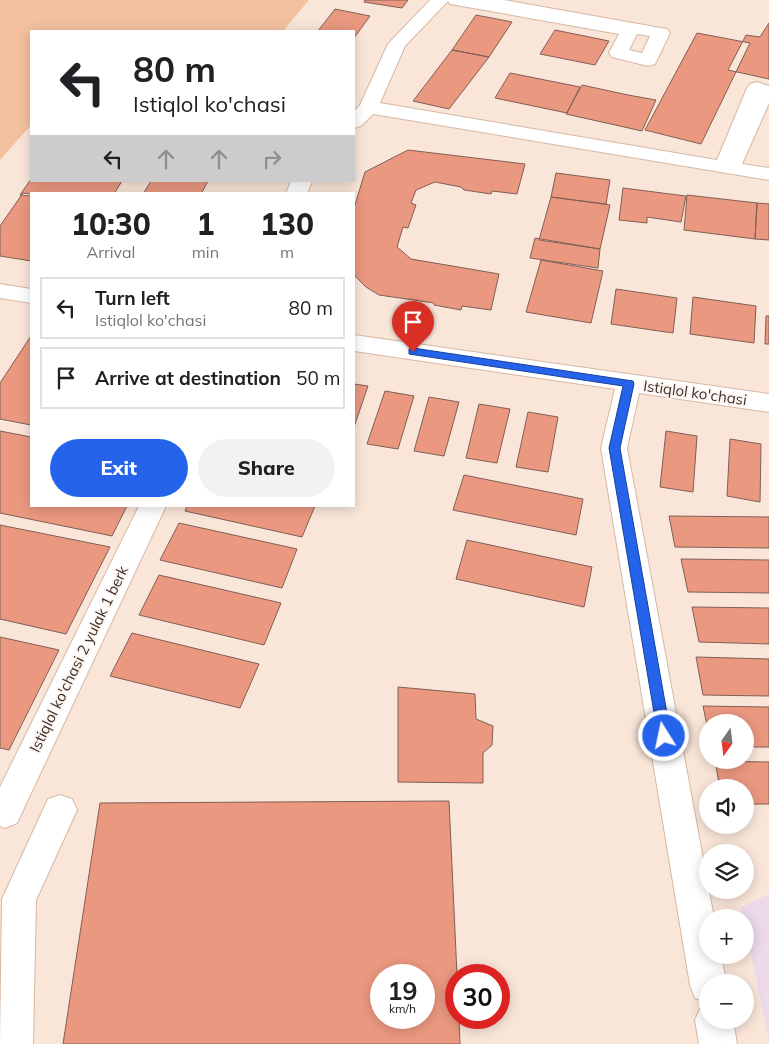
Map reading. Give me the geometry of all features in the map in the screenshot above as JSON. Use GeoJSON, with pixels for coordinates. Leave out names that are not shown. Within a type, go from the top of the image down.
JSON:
{"type":"FeatureCollection","features":[{"type":"Feature","properties":{"kind":"street"},"geometry":{"type":"LineString","coordinates":[[355,121],[368,107],[397,44],[440,0]]}},
{"type":"Feature","properties":{"kind":"street"},"geometry":{"type":"LineString","coordinates":[[456,0],[630,31],[618,53],[648,60],[661,33],[474,0]]}},
{"type":"Feature","properties":{"kind":"street"},"geometry":{"type":"LineString","coordinates":[[368,107],[724,168],[757,88],[765,91],[730,168],[769,174]]}},
{"type":"Feature","properties":{"kind":"street"},"geometry":{"type":"LineString","coordinates":[[0,291],[30,296]]}},
{"type":"Feature","properties":{"kind":"street","name":"Istiqlol ko'chasi"},"geometry":{"type":"LineString","coordinates":[[355,343],[769,403]]}},
{"type":"Feature","properties":{"kind":"street"},"geometry":{"type":"LineString","coordinates":[[629,384],[614,448],[706,974]]}},
{"type":"Feature","properties":{"kind":"street","name":"Istiqlol ko'chasi 2 yulak 1 berk"},"geometry":{"type":"LineString","coordinates":[[5,812],[153,507]]}},
{"type":"Feature","properties":{"kind":"street"},"geometry":{"type":"LineString","coordinates":[[14,1044],[19,899],[60,810]]}},
{"type":"Feature","properties":{"kind":"street"},"geometry":{"type":"LineString","coordinates":[[716,1029],[718,1044]]}},
{"type":"Feature","properties":{"kind":"shaded area"},"geometry":{"type":"Polygon","coordinates":[[[0,0],[309,0],[284,30],[30,30],[30,126],[0,160],[0,0]]]}},
{"type":"Feature","properties":{"kind":"shaded area"},"geometry":{"type":"Polygon","coordinates":[[[769,894],[769,1041],[753,964],[754,909],[741,909],[741,907],[769,894]]]}},
{"type":"Feature","properties":{"kind":"building"},"geometry":{"type":"Polygon","coordinates":[[[365,0],[408,0],[402,8],[364,2],[365,0]]]}},
{"type":"Feature","properties":{"kind":"building"},"geometry":{"type":"Polygon","coordinates":[[[335,9],[370,16],[355,37],[355,30],[319,30],[335,9]]]}},
{"type":"Feature","properties":{"kind":"building"},"geometry":{"type":"Polygon","coordinates":[[[476,15],[512,22],[489,57],[452,50],[476,15]]]}},
{"type":"Feature","properties":{"kind":"building"},"geometry":{"type":"Polygon","coordinates":[[[769,23],[769,79],[728,70],[746,35],[760,37],[769,23]]]}},
{"type":"Feature","properties":{"kind":"building"},"geometry":{"type":"Polygon","coordinates":[[[555,30],[609,41],[595,65],[540,54],[555,30]]]}},
{"type":"Feature","properties":{"kind":"building"},"geometry":{"type":"Polygon","coordinates":[[[697,33],[750,43],[701,144],[645,130],[697,33]]]}},
{"type":"Feature","properties":{"kind":"building"},"geometry":{"type":"Polygon","coordinates":[[[452,50],[489,57],[449,109],[413,101],[452,50]]]}},
{"type":"Feature","properties":{"kind":"building"},"geometry":{"type":"Polygon","coordinates":[[[510,73],[580,87],[567,113],[495,98],[510,73]]]}},
{"type":"Feature","properties":{"kind":"building"},"geometry":{"type":"Polygon","coordinates":[[[582,85],[656,100],[642,131],[566,114],[582,85]]]}},
{"type":"Feature","properties":{"kind":"building"},"geometry":{"type":"Polygon","coordinates":[[[408,150],[525,164],[517,194],[492,191],[491,194],[464,190],[461,187],[435,182],[416,190],[411,203],[416,205],[408,228],[403,227],[397,247],[411,259],[499,274],[491,310],[462,306],[461,310],[434,305],[434,303],[379,295],[366,287],[355,276],[355,205],[365,172],[408,150]]]}},
{"type":"Feature","properties":{"kind":"building"},"geometry":{"type":"Polygon","coordinates":[[[556,173],[610,180],[606,204],[551,197],[556,173]]]}},
{"type":"Feature","properties":{"kind":"building"},"geometry":{"type":"Polygon","coordinates":[[[30,180],[30,182],[121,182],[115,192],[30,192],[30,196],[20,195],[30,180]]]}},
{"type":"Feature","properties":{"kind":"building"},"geometry":{"type":"Polygon","coordinates":[[[150,182],[207,182],[202,192],[144,192],[150,182]]]}},
{"type":"Feature","properties":{"kind":"building"},"geometry":{"type":"Polygon","coordinates":[[[623,188],[686,196],[681,222],[647,217],[647,223],[619,220],[623,188]]]}},
{"type":"Feature","properties":{"kind":"building"},"geometry":{"type":"Polygon","coordinates":[[[23,193],[30,194],[30,261],[0,256],[0,226],[23,193]]]}},
{"type":"Feature","properties":{"kind":"building"},"geometry":{"type":"Polygon","coordinates":[[[687,195],[757,203],[755,239],[684,230],[687,195]]]}},
{"type":"Feature","properties":{"kind":"building"},"geometry":{"type":"Polygon","coordinates":[[[551,197],[610,205],[600,249],[539,240],[551,197]]]}},
{"type":"Feature","properties":{"kind":"building"},"geometry":{"type":"Polygon","coordinates":[[[757,203],[769,204],[769,240],[755,239],[757,203]]]}},
{"type":"Feature","properties":{"kind":"building"},"geometry":{"type":"Polygon","coordinates":[[[535,238],[600,249],[598,268],[530,258],[535,238]]]}},
{"type":"Feature","properties":{"kind":"building"},"geometry":{"type":"Polygon","coordinates":[[[541,260],[603,271],[591,323],[526,312],[541,260]]]}},
{"type":"Feature","properties":{"kind":"building"},"geometry":{"type":"Polygon","coordinates":[[[616,289],[677,298],[673,333],[611,324],[616,289]]]}},
{"type":"Feature","properties":{"kind":"building"},"geometry":{"type":"Polygon","coordinates":[[[693,297],[756,306],[754,343],[690,334],[693,297]]]}},
{"type":"Feature","properties":{"kind":"building"},"geometry":{"type":"Polygon","coordinates":[[[766,316],[769,316],[769,344],[765,344],[766,316]]]}},
{"type":"Feature","properties":{"kind":"building"},"geometry":{"type":"Polygon","coordinates":[[[30,338],[30,425],[0,419],[0,383],[30,338]]]}},
{"type":"Feature","properties":{"kind":"building"},"geometry":{"type":"Polygon","coordinates":[[[355,384],[368,386],[355,424],[355,384]]]}},
{"type":"Feature","properties":{"kind":"building"},"geometry":{"type":"Polygon","coordinates":[[[385,391],[414,396],[398,449],[367,444],[385,391]]]}},
{"type":"Feature","properties":{"kind":"building"},"geometry":{"type":"Polygon","coordinates":[[[429,397],[459,402],[444,456],[414,451],[429,397]]]}},
{"type":"Feature","properties":{"kind":"building"},"geometry":{"type":"Polygon","coordinates":[[[479,404],[510,409],[497,463],[466,458],[479,404]]]}},
{"type":"Feature","properties":{"kind":"building"},"geometry":{"type":"Polygon","coordinates":[[[528,412],[558,417],[548,472],[516,467],[528,412]]]}},
{"type":"Feature","properties":{"kind":"building"},"geometry":{"type":"Polygon","coordinates":[[[0,431],[30,437],[30,507],[126,507],[112,536],[0,513],[0,431]]]}},
{"type":"Feature","properties":{"kind":"building"},"geometry":{"type":"Polygon","coordinates":[[[666,431],[697,436],[693,492],[660,487],[666,431]]]}},
{"type":"Feature","properties":{"kind":"building"},"geometry":{"type":"Polygon","coordinates":[[[730,439],[761,444],[760,502],[727,496],[730,439]]]}},
{"type":"Feature","properties":{"kind":"building"},"geometry":{"type":"Polygon","coordinates":[[[464,475],[583,499],[576,535],[453,510],[464,475]]]}},
{"type":"Feature","properties":{"kind":"building"},"geometry":{"type":"Polygon","coordinates":[[[187,507],[315,507],[302,537],[185,511],[187,507]]]}},
{"type":"Feature","properties":{"kind":"building"},"geometry":{"type":"Polygon","coordinates":[[[669,516],[769,517],[769,548],[675,547],[669,516]]]}},
{"type":"Feature","properties":{"kind":"building"},"geometry":{"type":"Polygon","coordinates":[[[179,523],[297,549],[282,588],[160,560],[179,523]]]}},
{"type":"Feature","properties":{"kind":"building"},"geometry":{"type":"Polygon","coordinates":[[[0,525],[110,547],[66,634],[0,619],[0,525]]]}},
{"type":"Feature","properties":{"kind":"building"},"geometry":{"type":"Polygon","coordinates":[[[467,540],[592,567],[584,607],[456,579],[467,540]]]}},
{"type":"Feature","properties":{"kind":"building"},"geometry":{"type":"Polygon","coordinates":[[[681,559],[769,560],[769,593],[688,592],[681,559]]]}},
{"type":"Feature","properties":{"kind":"building"},"geometry":{"type":"Polygon","coordinates":[[[159,575],[281,603],[264,645],[139,615],[159,575]]]}},
{"type":"Feature","properties":{"kind":"building"},"geometry":{"type":"Polygon","coordinates":[[[692,607],[769,608],[769,644],[699,642],[692,607]]]}},
{"type":"Feature","properties":{"kind":"building"},"geometry":{"type":"Polygon","coordinates":[[[132,633],[259,664],[240,708],[110,676],[132,633]]]}},
{"type":"Feature","properties":{"kind":"building"},"geometry":{"type":"Polygon","coordinates":[[[0,637],[59,650],[9,750],[0,748],[0,637]]]}},
{"type":"Feature","properties":{"kind":"building"},"geometry":{"type":"Polygon","coordinates":[[[696,657],[769,659],[769,696],[703,695],[696,657]]]}},
{"type":"Feature","properties":{"kind":"building"},"geometry":{"type":"Polygon","coordinates":[[[398,687],[475,694],[476,719],[493,726],[492,745],[483,753],[483,783],[398,782],[398,687]]]}},
{"type":"Feature","properties":{"kind":"building"},"geometry":{"type":"Polygon","coordinates":[[[703,706],[769,707],[769,747],[754,747],[754,714],[705,714],[703,706]]]}},
{"type":"Feature","properties":{"kind":"building"},"geometry":{"type":"Polygon","coordinates":[[[754,762],[769,762],[769,804],[754,804],[754,779],[718,779],[716,769],[754,769],[754,762]]]}},
{"type":"Feature","properties":{"kind":"building"},"geometry":{"type":"Polygon","coordinates":[[[449,801],[456,964],[445,964],[445,1029],[459,1029],[460,1044],[63,1044],[100,803],[449,801]]]}},
{"type":"Feature","properties":{"kind":"route"},"geometry":{"type":"LineString","coordinates":[[413,352],[629,384],[614,448],[664,736]]}}]}
